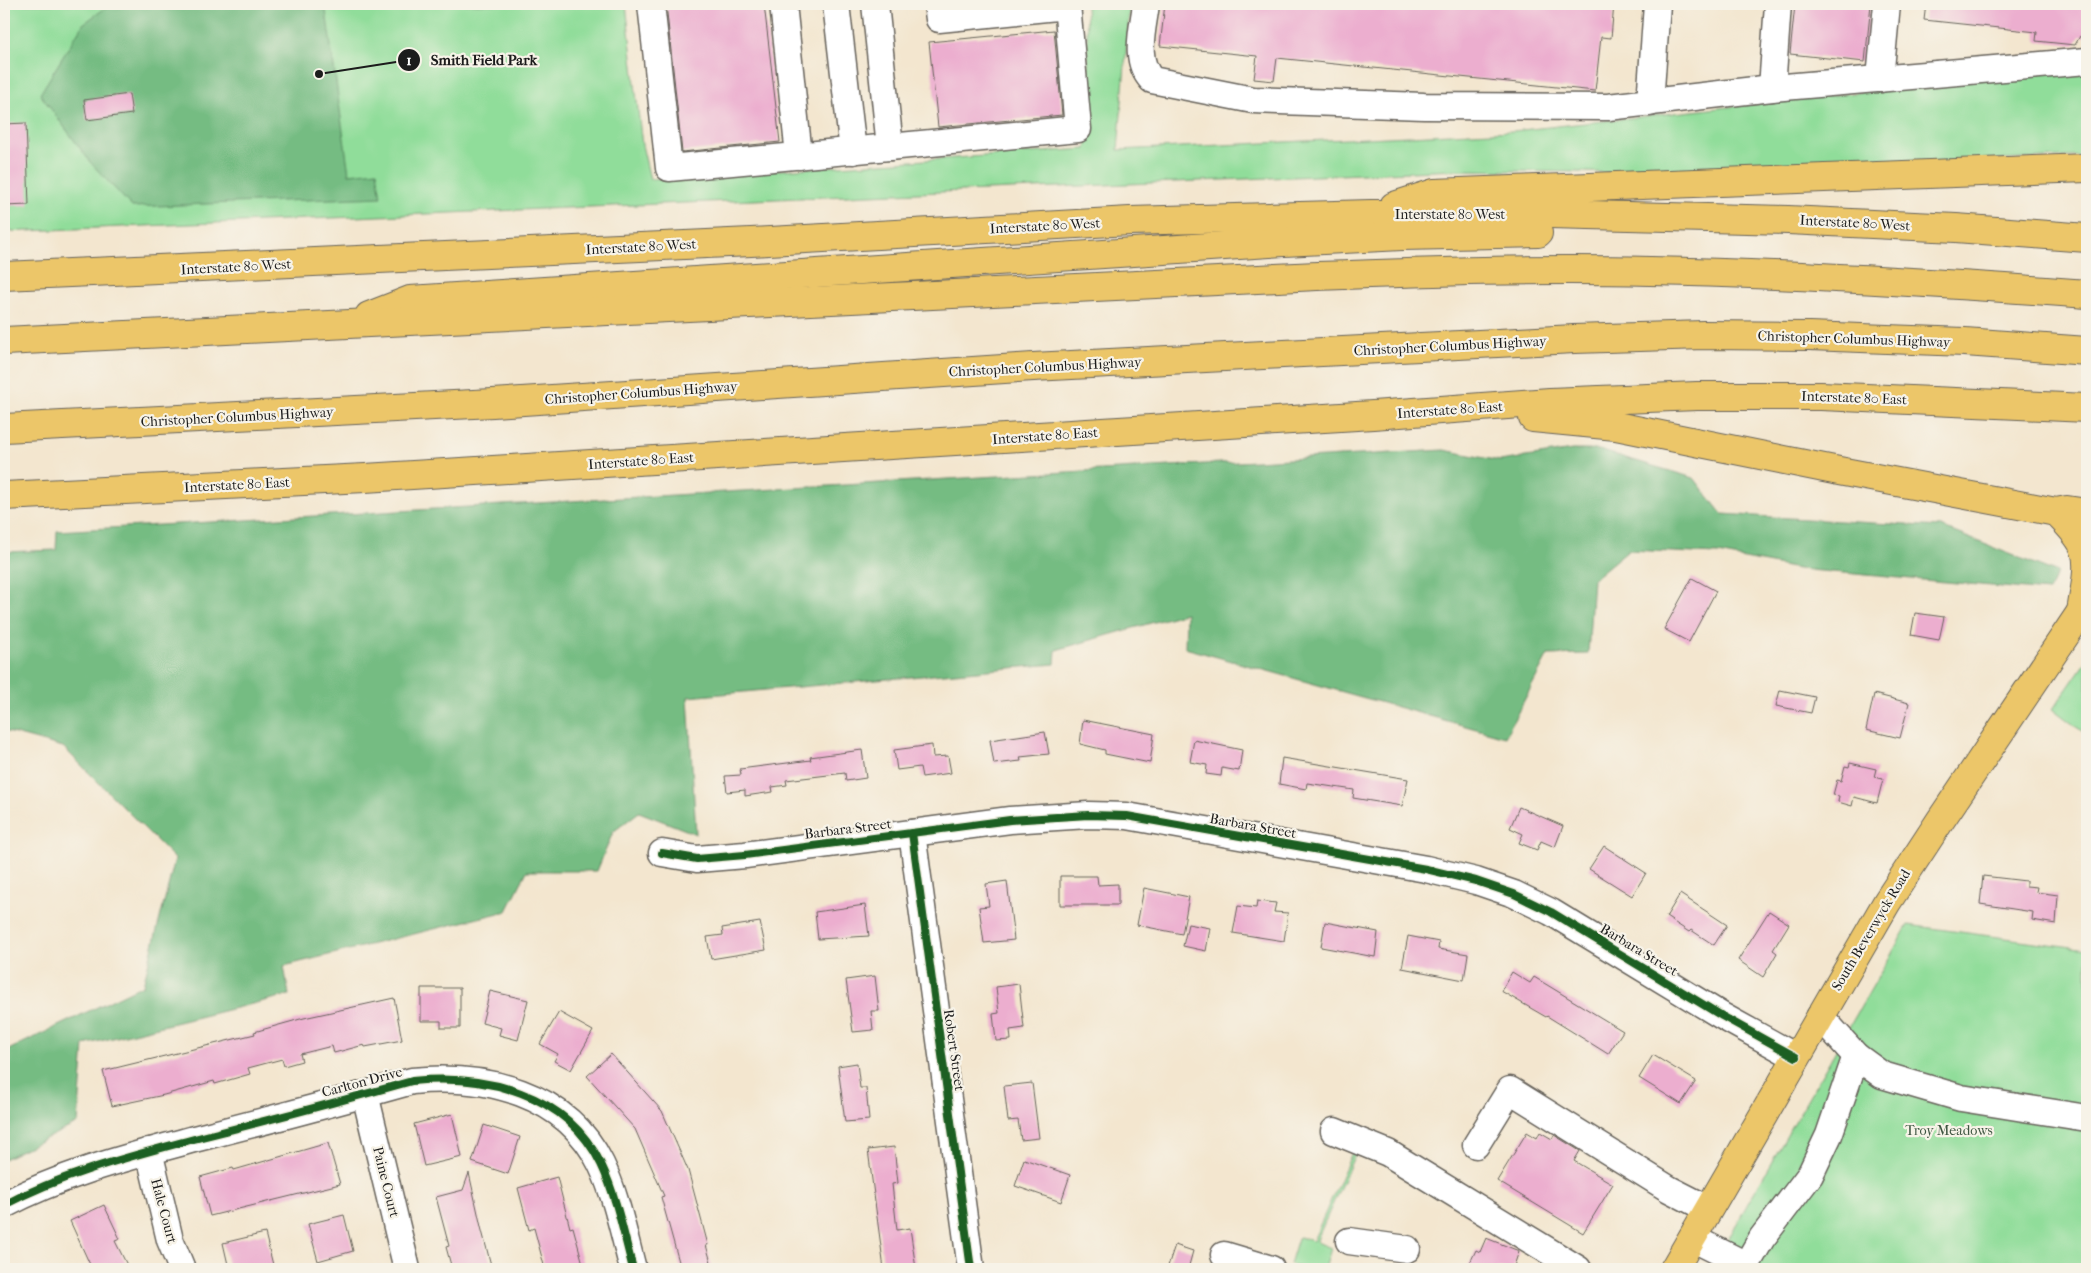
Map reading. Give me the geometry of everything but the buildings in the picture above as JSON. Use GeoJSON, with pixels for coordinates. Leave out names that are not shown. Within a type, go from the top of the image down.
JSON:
{"type":"FeatureCollection","features":[{"type":"Feature","properties":{"kind":"main road"},"geometry":{"type":"LineString","coordinates":[[1371,214],[1434,193],[2087,168]]}},
{"type":"Feature","properties":{"kind":"main road","name":"Interstate 80 West"},"geometry":{"type":"LineString","coordinates":[[4,276],[742,242],[1130,221],[1371,214],[1559,214],[1788,220],[1956,228],[2087,240]]}},
{"type":"Feature","properties":{"kind":"main road"},"geometry":{"type":"LineString","coordinates":[[346,324],[410,300],[969,262],[1402,236],[1519,233],[1797,234],[2087,240]]}},
{"type":"Feature","properties":{"kind":"main road"},"geometry":{"type":"LineString","coordinates":[[4,341],[1307,276],[1482,271],[1648,271],[1800,275],[2087,294]]}},
{"type":"Feature","properties":{"kind":"main road","name":"Christopher Columbus Highway"},"geometry":{"type":"LineString","coordinates":[[4,428],[483,403],[1033,367],[1574,339],[1704,335],[1809,336],[1965,342],[2087,351]]}},
{"type":"Feature","properties":{"kind":"main road","name":"Interstate 80 East"},"geometry":{"type":"LineString","coordinates":[[4,496],[346,479],[1452,410],[1550,402],[1696,396],[1822,396],[2087,408]]}},
{"type":"Feature","properties":{"kind":"main road"},"geometry":{"type":"LineString","coordinates":[[1452,410],[1616,426],[1838,471],[2056,512],[2067,510],[2087,513]]}},
{"type":"Feature","properties":{"kind":"main road"},"geometry":{"type":"LineString","coordinates":[[2056,512],[2080,539],[2085,550],[2084,608]]}},
{"type":"Feature","properties":{"kind":"main road","name":"South Beverwyck Road"},"geometry":{"type":"LineString","coordinates":[[1674,1269],[1820,1016],[1913,861],[2084,608]]}},
{"type":"Feature","properties":{"kind":"street"},"geometry":{"type":"LineString","coordinates":[[652,4],[669,168],[1078,129],[1067,5],[939,19],[937,4]]}},
{"type":"Feature","properties":{"kind":"street"},"geometry":{"type":"LineString","coordinates":[[784,4],[799,156]]}},
{"type":"Feature","properties":{"kind":"street"},"geometry":{"type":"LineString","coordinates":[[836,4],[853,151]]}},
{"type":"Feature","properties":{"kind":"street"},"geometry":{"type":"LineString","coordinates":[[875,4],[890,147]]}},
{"type":"Feature","properties":{"kind":"street"},"geometry":{"type":"LineString","coordinates":[[1146,4],[1140,56],[1144,72],[1152,80],[1253,100],[1472,106],[1608,107],[1772,88],[2087,60]]}},
{"type":"Feature","properties":{"kind":"street"},"geometry":{"type":"LineString","coordinates":[[1650,103],[1657,4]]}},
{"type":"Feature","properties":{"kind":"street"},"geometry":{"type":"LineString","coordinates":[[1772,88],[1778,4]]}},
{"type":"Feature","properties":{"kind":"street"},"geometry":{"type":"LineString","coordinates":[[1880,79],[1887,4]]}},
{"type":"Feature","properties":{"kind":"street","name":"Barbara Street"},"geometry":{"type":"LineString","coordinates":[[662,853],[697,859],[745,855],[1045,816],[1127,816],[1426,869],[1476,881],[1514,894],[1552,912],[1722,1016],[1796,1057]]}},
{"type":"Feature","properties":{"kind":"street","name":"Robert Street"},"geometry":{"type":"LineString","coordinates":[[912,833],[971,1269]]}},
{"type":"Feature","properties":{"kind":"street"},"geometry":{"type":"LineString","coordinates":[[1820,1016],[1856,1056],[1882,1075],[1961,1098],[2087,1118]]}},
{"type":"Feature","properties":{"kind":"street"},"geometry":{"type":"LineString","coordinates":[[1692,1238],[1745,1267],[1762,1238],[1810,1175],[1829,1135],[1856,1056]]}},
{"type":"Feature","properties":{"kind":"street","name":"Carlton Drive"},"geometry":{"type":"LineString","coordinates":[[4,1205],[22,1195],[70,1176],[149,1152],[412,1081],[438,1079],[466,1080],[515,1091],[551,1106],[572,1122],[588,1142],[601,1165],[618,1212],[633,1269]]}},
{"type":"Feature","properties":{"kind":"street"},"geometry":{"type":"LineString","coordinates":[[1476,1146],[1510,1090],[1669,1189],[1708,1210]]}},
{"type":"Feature","properties":{"kind":"street","name":"Paine Court"},"geometry":{"type":"LineString","coordinates":[[365,1094],[407,1269]]}},
{"type":"Feature","properties":{"kind":"street"},"geometry":{"type":"LineString","coordinates":[[1334,1131],[1388,1153],[1563,1266]]}},
{"type":"Feature","properties":{"kind":"street","name":"Hale Court"},"geometry":{"type":"LineString","coordinates":[[149,1152],[170,1240],[182,1269]]}},
{"type":"Feature","properties":{"kind":"street"},"geometry":{"type":"LineString","coordinates":[[1349,1241],[1407,1249]]}},
{"type":"Feature","properties":{"kind":"street"},"geometry":{"type":"LineString","coordinates":[[1224,1255],[1271,1269]]}},
{"type":"Feature","properties":{"kind":"green space"},"geometry":{"type":"Polygon","coordinates":[[[4,4],[626,4],[642,145],[650,179],[1086,149],[1090,120],[1086,4],[1130,4],[1118,150],[1513,131],[2087,67],[2087,156],[1702,174],[1456,170],[4,232],[4,4]]]}},
{"type":"Feature","properties":{"kind":"green space"},"geometry":{"type":"Polygon","coordinates":[[[111,4],[325,4],[349,174],[377,171],[381,197],[132,207],[91,163],[40,94],[83,24],[111,4]]]}},
{"type":"Feature","properties":{"kind":"green space"},"geometry":{"type":"Polygon","coordinates":[[[1444,450],[1500,461],[1572,450],[1599,450],[1694,478],[1722,514],[1941,527],[2058,573],[2048,591],[1798,569],[1718,554],[1628,550],[1593,579],[1588,654],[1548,655],[1505,737],[1185,648],[1186,613],[1056,650],[1055,664],[688,697],[696,834],[639,812],[613,832],[597,871],[527,871],[507,911],[284,966],[289,995],[84,1045],[78,1123],[4,1159],[4,1052],[143,985],[175,859],[63,747],[4,731],[4,552],[56,550],[57,531],[1444,450]]]}},
{"type":"Feature","properties":{"kind":"green space"},"geometry":{"type":"Polygon","coordinates":[[[2087,660],[2087,735],[2053,709],[2087,660]]]}},
{"type":"Feature","properties":{"kind":"green space","name":"Troy Meadows"},"geometry":{"type":"Polygon","coordinates":[[[1908,925],[2087,949],[2087,1269],[1712,1269],[1748,1203],[1908,925]]]}},
{"type":"Feature","properties":{"kind":"green space"},"geometry":{"type":"Polygon","coordinates":[[[1354,1148],[1357,1150],[1318,1237],[1317,1242],[1331,1248],[1325,1269],[1303,1269],[1290,1264],[1298,1238],[1313,1241],[1354,1148]]]}},
{"type":"Feature","properties":{"kind":"cycle path"},"geometry":{"type":"LineString","coordinates":[[662,853],[697,859],[745,855],[1010,820],[1088,815],[1127,816],[1426,869],[1476,881],[1514,894],[1551,912],[1722,1016],[1796,1057]]}},
{"type":"Feature","properties":{"kind":"cycle path"},"geometry":{"type":"LineString","coordinates":[[912,833],[971,1269]]}},
{"type":"Feature","properties":{"kind":"cycle path"},"geometry":{"type":"LineString","coordinates":[[4,1205],[74,1174],[198,1138],[412,1081],[467,1081],[495,1085],[521,1093],[545,1104],[567,1120],[586,1139],[601,1164],[611,1189],[633,1269]]}},
{"type":"Feature","properties":{"kind":"place","name":"Smith Field Park"},"geometry":{"type":"Point","coordinates":[319,74]}}]}
